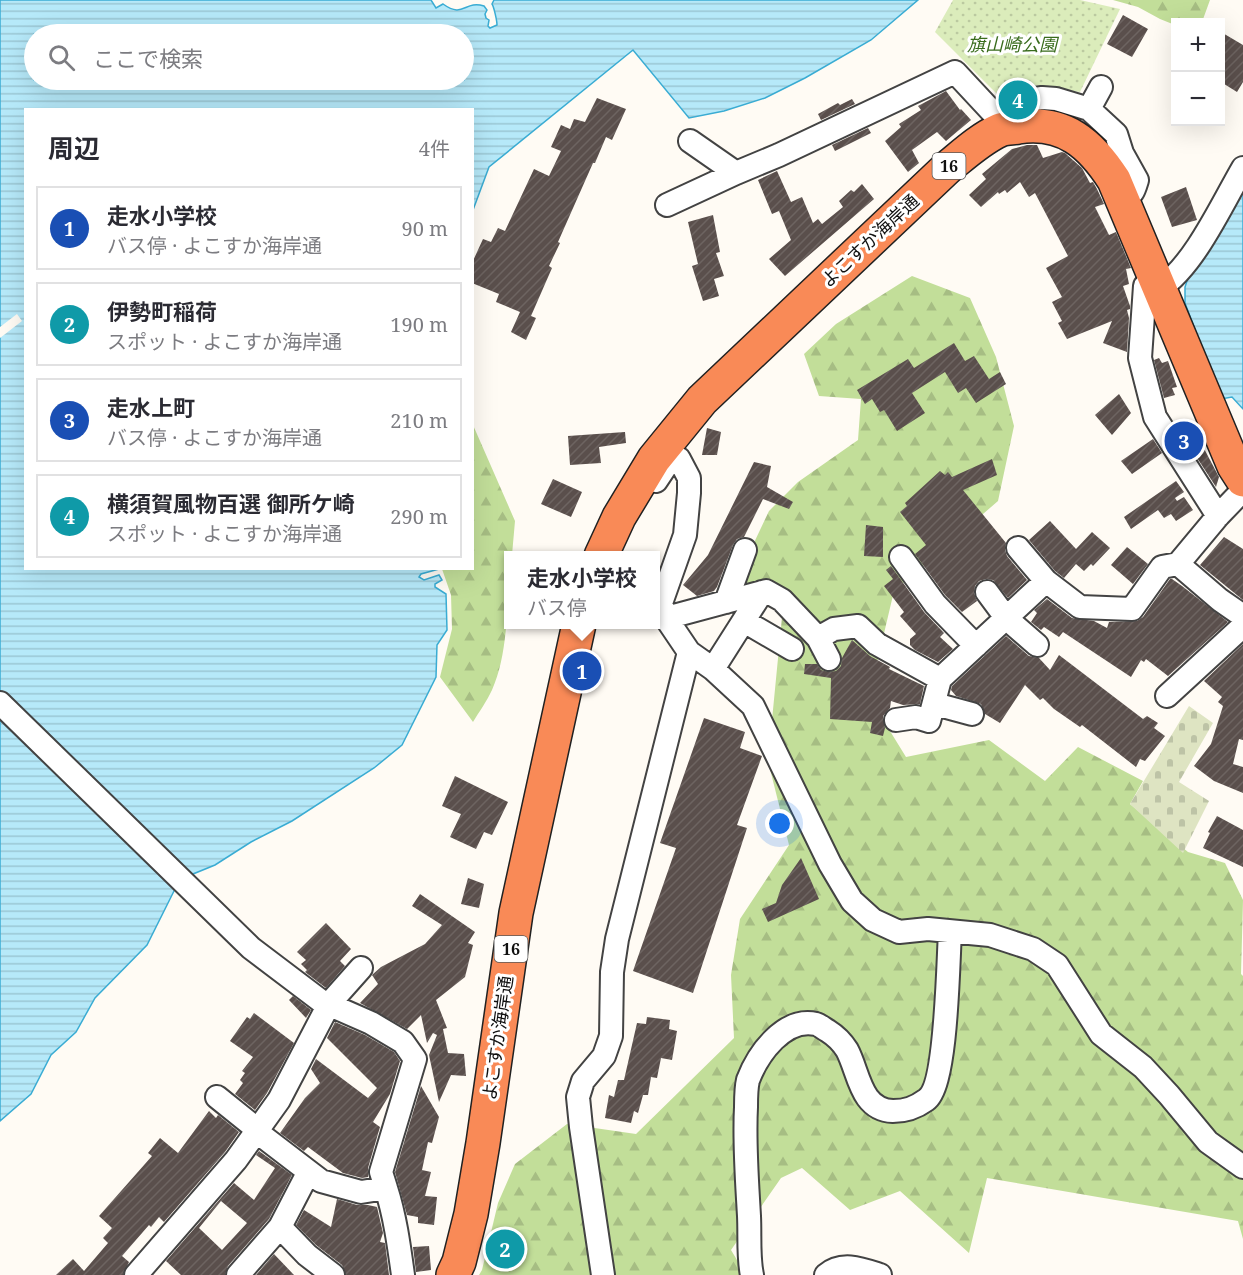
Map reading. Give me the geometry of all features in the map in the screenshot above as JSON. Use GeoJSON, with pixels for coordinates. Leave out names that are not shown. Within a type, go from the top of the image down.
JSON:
{"type":"FeatureCollection","features":[{"type":"Feature","properties":{"kind":"highway","name":"よこすか海岸通"},"geometry":{"type":"LineString","coordinates":[[603,551],[618,518],[654,459],[702,400],[947,168],[976,145],[998,123],[1048,126],[1076,137],[1088,146],[1101,161],[1123,199],[1234,466],[1243,480]]}},
{"type":"Feature","properties":{"kind":"highway","name":"よこすか海岸通"},"geometry":{"type":"LineString","coordinates":[[453,1275],[459,1262],[471,1215],[516,913],[578,629]]}},
{"type":"Feature","properties":{"kind":"street"},"geometry":{"type":"LineString","coordinates":[[667,205],[779,156],[956,72],[998,123],[1027,100],[1056,99],[1089,109],[1116,134],[1122,153],[1137,180],[1130,196],[1123,199]]}},
{"type":"Feature","properties":{"kind":"street"},"geometry":{"type":"LineString","coordinates":[[1089,109],[1101,87]]}},
{"type":"Feature","properties":{"kind":"street"},"geometry":{"type":"LineString","coordinates":[[690,141],[736,173]]}},
{"type":"Feature","properties":{"kind":"street"},"geometry":{"type":"LineString","coordinates":[[1218,516],[1155,417],[1140,358],[1145,286],[1157,283],[1167,284],[1191,257],[1243,168]]}},
{"type":"Feature","properties":{"kind":"street"},"geometry":{"type":"LineString","coordinates":[[611,551],[640,511],[662,469],[670,460],[679,459],[688,478],[689,492],[685,535],[661,603],[666,618],[689,652],[712,669],[753,706],[830,864],[852,901],[873,920],[898,932],[928,929],[990,935],[1033,949],[1057,965],[1101,1034],[1143,1067],[1208,1143],[1243,1167]]}},
{"type":"Feature","properties":{"kind":"street"},"geometry":{"type":"LineString","coordinates":[[1018,548],[1046,581],[1080,608],[1132,609],[1162,567],[1178,564],[1243,490]]}},
{"type":"Feature","properties":{"kind":"street"},"geometry":{"type":"LineString","coordinates":[[726,602],[745,550]]}},
{"type":"Feature","properties":{"kind":"street"},"geometry":{"type":"LineString","coordinates":[[901,557],[935,604],[976,646]]}},
{"type":"Feature","properties":{"kind":"street"},"geometry":{"type":"LineString","coordinates":[[1178,564],[1220,600],[1243,616]]}},
{"type":"Feature","properties":{"kind":"street"},"geometry":{"type":"LineString","coordinates":[[896,720],[916,717],[929,721],[940,679],[1046,581]]}},
{"type":"Feature","properties":{"kind":"street"},"geometry":{"type":"LineString","coordinates":[[666,618],[766,591],[782,600],[818,638],[829,659]]}},
{"type":"Feature","properties":{"kind":"street"},"geometry":{"type":"LineString","coordinates":[[712,669],[762,592]]}},
{"type":"Feature","properties":{"kind":"street"},"geometry":{"type":"LineString","coordinates":[[987,592],[1007,619],[1037,645]]}},
{"type":"Feature","properties":{"kind":"street"},"geometry":{"type":"LineString","coordinates":[[744,621],[792,649]]}},
{"type":"Feature","properties":{"kind":"street"},"geometry":{"type":"LineString","coordinates":[[818,638],[834,629],[858,626],[877,644],[940,679]]}},
{"type":"Feature","properties":{"kind":"street"},"geometry":{"type":"LineString","coordinates":[[1167,696],[1243,626]]}},
{"type":"Feature","properties":{"kind":"street"},"geometry":{"type":"LineString","coordinates":[[603,1275],[580,1127],[578,1096],[582,1081],[604,1056],[611,1036],[612,972],[617,939],[689,652]]}},
{"type":"Feature","properties":{"kind":"street"},"geometry":{"type":"LineString","coordinates":[[0,702],[251,948],[321,1001],[371,1023],[403,1042],[415,1059],[381,1172],[391,1203],[400,1246],[403,1275]]}},
{"type":"Feature","properties":{"kind":"street"},"geometry":{"type":"LineString","coordinates":[[935,704],[972,714]]}},
{"type":"Feature","properties":{"kind":"street"},"geometry":{"type":"LineString","coordinates":[[752,1275],[745,1124],[747,1082],[757,1062],[768,1044],[785,1030],[800,1024],[817,1024],[838,1038],[847,1051],[862,1091],[873,1105],[887,1111],[905,1111],[918,1106],[931,1097],[941,1062],[950,932]]}},
{"type":"Feature","properties":{"kind":"street"},"geometry":{"type":"LineString","coordinates":[[136,1275],[236,1160],[279,1100],[329,1004],[361,968]]}},
{"type":"Feature","properties":{"kind":"street"},"geometry":{"type":"LineString","coordinates":[[217,1097],[321,1181],[361,1192],[386,1188]]}},
{"type":"Feature","properties":{"kind":"street"},"geometry":{"type":"LineString","coordinates":[[238,1275],[280,1227],[309,1173]]}},
{"type":"Feature","properties":{"kind":"street"},"geometry":{"type":"LineString","coordinates":[[280,1227],[307,1256],[333,1275]]}},
{"type":"Feature","properties":{"kind":"street"},"geometry":{"type":"LineString","coordinates":[[826,1275],[844,1267],[858,1268],[880,1275]]}},
{"type":"Feature","properties":{"kind":"green space","name":"旗山崎公園"},"geometry":{"type":"Polygon","coordinates":[[[953,0],[1080,0],[1120,9],[1080,92],[1034,85],[1001,98],[935,32],[953,0]]]}},
{"type":"Feature","properties":{"kind":"green space"},"geometry":{"type":"Polygon","coordinates":[[[1113,0],[1210,0],[1203,18],[1171,18],[1171,23],[1138,7],[1113,0]]]}},
{"type":"Feature","properties":{"kind":"green space"},"geometry":{"type":"Polygon","coordinates":[[[912,276],[970,298],[996,357],[1014,426],[998,501],[894,591],[869,697],[906,757],[989,740],[1045,781],[1078,747],[1143,781],[1130,804],[1188,852],[1225,863],[1243,900],[1241,974],[1243,976],[1243,1239],[1238,1221],[987,1178],[969,1253],[900,1191],[850,1210],[802,1168],[781,1178],[731,1250],[746,1275],[479,1275],[498,1203],[515,1164],[567,1124],[636,1134],[734,1038],[731,975],[740,919],[789,845],[768,761],[783,607],[746,587],[744,564],[769,511],[798,482],[858,440],[861,399],[819,396],[804,354],[836,324],[912,276]]]}},
{"type":"Feature","properties":{"kind":"green space"},"geometry":{"type":"Polygon","coordinates":[[[474,427],[515,521],[512,551],[504,551],[506,629],[502,659],[492,690],[473,722],[440,677],[452,629],[451,595],[442,570],[474,570],[474,427]]]}},
{"type":"Feature","properties":{"kind":"green space"},"geometry":{"type":"Polygon","coordinates":[[[1189,706],[1213,723],[1179,782],[1209,801],[1183,853],[1130,804],[1189,706]]]}},
{"type":"Feature","properties":{"kind":"water"},"geometry":{"type":"Polygon","coordinates":[[[0,0],[431,0],[436,8],[443,4],[455,10],[472,5],[484,6],[487,10],[485,14],[490,28],[497,25],[492,4],[494,0],[918,0],[871,40],[805,78],[765,98],[724,111],[689,118],[633,50],[489,167],[474,207],[474,108],[24,108],[24,570],[435,570],[421,574],[419,577],[424,580],[439,575],[442,580],[435,584],[435,587],[446,594],[447,630],[437,645],[436,677],[402,745],[374,768],[292,821],[251,842],[215,865],[188,876],[0,693],[0,0]]]}},
{"type":"Feature","properties":{"kind":"water"},"geometry":{"type":"Polygon","coordinates":[[[1243,178],[1243,409],[1232,397],[1221,399],[1185,303],[1185,287],[1190,272],[1243,178]]]}},
{"type":"Feature","properties":{"kind":"water"},"geometry":{"type":"Polygon","coordinates":[[[0,713],[177,885],[147,945],[95,998],[76,1032],[51,1055],[31,1094],[0,1121],[0,713]]]}},
{"type":"Feature","properties":{"kind":"pier"},"geometry":{"type":"Polygon","coordinates":[[[17,314],[22,321],[0,338],[0,327],[17,314]]]}},
{"type":"Feature","properties":{"kind":"building"},"geometry":{"type":"Polygon","coordinates":[[[1123,15],[1148,29],[1132,57],[1107,44],[1123,15]]]}},
{"type":"Feature","properties":{"kind":"building"},"geometry":{"type":"Polygon","coordinates":[[[1225,34],[1243,45],[1243,82],[1237,92],[1225,84],[1225,34]]]}},
{"type":"Feature","properties":{"kind":"building"},"geometry":{"type":"Polygon","coordinates":[[[946,91],[960,110],[971,120],[946,141],[937,132],[912,150],[919,163],[908,172],[885,141],[901,127],[899,124],[921,110],[918,106],[946,91]]]}},
{"type":"Feature","properties":{"kind":"building"},"geometry":{"type":"Polygon","coordinates":[[[597,98],[626,109],[612,140],[606,137],[558,242],[560,243],[549,266],[552,268],[531,316],[536,318],[526,340],[511,332],[520,312],[496,302],[499,294],[474,284],[474,259],[483,239],[491,242],[498,228],[505,231],[534,169],[549,176],[561,151],[551,147],[561,125],[570,129],[574,119],[585,122],[597,98]]]}},
{"type":"Feature","properties":{"kind":"building"},"geometry":{"type":"Polygon","coordinates":[[[852,99],[855,104],[821,120],[818,114],[838,103],[840,105],[852,99]]]}},
{"type":"Feature","properties":{"kind":"building"},"geometry":{"type":"Polygon","coordinates":[[[868,128],[871,133],[835,151],[832,145],[868,128]]]}},
{"type":"Feature","properties":{"kind":"building"},"geometry":{"type":"Polygon","coordinates":[[[1037,145],[1043,158],[1065,153],[1082,168],[1090,183],[1093,182],[1097,189],[1104,204],[1095,207],[1109,235],[1116,232],[1131,268],[1126,269],[1129,284],[1123,286],[1130,306],[1127,310],[1129,318],[1127,352],[1103,343],[1112,321],[1067,339],[1058,323],[1062,321],[1052,302],[1062,297],[1046,268],[1068,256],[1035,193],[1029,197],[1020,182],[1007,193],[1005,190],[999,194],[998,192],[981,207],[969,195],[986,179],[982,174],[1012,149],[1037,145]]]}},
{"type":"Feature","properties":{"kind":"building"},"geometry":{"type":"Polygon","coordinates":[[[777,171],[791,202],[802,197],[813,223],[818,219],[822,224],[843,207],[839,201],[862,184],[874,199],[785,276],[769,259],[791,240],[779,211],[772,214],[758,180],[777,171]]]}},
{"type":"Feature","properties":{"kind":"building"},"geometry":{"type":"Polygon","coordinates":[[[1186,187],[1197,220],[1172,227],[1161,197],[1186,187]]]}},
{"type":"Feature","properties":{"kind":"building"},"geometry":{"type":"Polygon","coordinates":[[[713,215],[720,252],[716,253],[724,276],[714,279],[719,296],[703,301],[692,266],[698,264],[688,222],[713,215]]]}},
{"type":"Feature","properties":{"kind":"building"},"geometry":{"type":"Polygon","coordinates":[[[954,343],[965,361],[974,356],[989,379],[1000,372],[1006,384],[976,403],[966,388],[958,393],[945,372],[912,393],[925,413],[897,431],[884,410],[880,412],[872,399],[865,404],[857,390],[908,359],[914,368],[954,343]]]}},
{"type":"Feature","properties":{"kind":"building"},"geometry":{"type":"Polygon","coordinates":[[[1159,358],[1162,363],[1168,361],[1177,387],[1172,388],[1175,395],[1164,398],[1154,360],[1159,358]]]}},
{"type":"Feature","properties":{"kind":"building"},"geometry":{"type":"Polygon","coordinates":[[[1119,394],[1131,413],[1112,435],[1095,415],[1119,394]]]}},
{"type":"Feature","properties":{"kind":"building"},"geometry":{"type":"Polygon","coordinates":[[[707,428],[721,432],[717,455],[702,455],[707,428]]]}},
{"type":"Feature","properties":{"kind":"building"},"geometry":{"type":"Polygon","coordinates":[[[625,432],[626,443],[599,447],[601,463],[570,465],[568,436],[625,432]]]}},
{"type":"Feature","properties":{"kind":"building"},"geometry":{"type":"Polygon","coordinates":[[[1153,439],[1162,453],[1132,474],[1121,461],[1153,439]]]}},
{"type":"Feature","properties":{"kind":"building"},"geometry":{"type":"Polygon","coordinates":[[[1200,441],[1219,477],[1216,487],[1190,447],[1200,441]]]}},
{"type":"Feature","properties":{"kind":"building"},"geometry":{"type":"Polygon","coordinates":[[[992,459],[997,475],[963,490],[1006,543],[1007,556],[1027,580],[1008,598],[993,580],[979,581],[974,593],[977,601],[962,612],[945,595],[915,554],[926,545],[900,512],[907,506],[905,503],[940,471],[945,475],[948,472],[952,477],[992,459]]]}},
{"type":"Feature","properties":{"kind":"building"},"geometry":{"type":"Polygon","coordinates":[[[754,462],[771,466],[767,487],[793,502],[789,509],[763,499],[744,537],[737,539],[733,545],[717,587],[714,591],[697,596],[683,585],[708,555],[754,462]]]}},
{"type":"Feature","properties":{"kind":"building"},"geometry":{"type":"Polygon","coordinates":[[[553,479],[582,492],[571,517],[541,504],[553,479]]]}},
{"type":"Feature","properties":{"kind":"building"},"geometry":{"type":"Polygon","coordinates":[[[1176,481],[1184,492],[1175,498],[1177,501],[1184,497],[1193,510],[1176,521],[1171,514],[1164,518],[1158,510],[1131,529],[1124,517],[1176,481]]]}},
{"type":"Feature","properties":{"kind":"building"},"geometry":{"type":"Polygon","coordinates":[[[1050,521],[1076,549],[1092,532],[1110,548],[1093,566],[1091,564],[1084,571],[1076,564],[1064,578],[1055,571],[1029,540],[1050,521]]]}},
{"type":"Feature","properties":{"kind":"building"},"geometry":{"type":"Polygon","coordinates":[[[866,525],[883,527],[883,557],[864,556],[866,525]]]}},
{"type":"Feature","properties":{"kind":"building"},"geometry":{"type":"Polygon","coordinates":[[[1224,537],[1243,549],[1243,600],[1200,565],[1224,537]]]}},
{"type":"Feature","properties":{"kind":"building"},"geometry":{"type":"Polygon","coordinates":[[[1127,547],[1148,564],[1133,584],[1111,565],[1127,547]]]}},
{"type":"Feature","properties":{"kind":"building"},"geometry":{"type":"Polygon","coordinates":[[[891,566],[924,612],[944,633],[940,637],[953,649],[938,662],[910,645],[910,639],[916,634],[900,616],[904,612],[884,586],[893,579],[886,570],[891,566]]]}},
{"type":"Feature","properties":{"kind":"building"},"geometry":{"type":"Polygon","coordinates":[[[1170,579],[1228,622],[1168,676],[1146,659],[1144,662],[1141,660],[1131,677],[1063,632],[1059,637],[1044,627],[1041,630],[1031,622],[1037,613],[1034,610],[1047,599],[1072,618],[1094,621],[1107,628],[1109,622],[1137,621],[1143,617],[1170,579]]]}},
{"type":"Feature","properties":{"kind":"building"},"geometry":{"type":"Polygon","coordinates":[[[1006,636],[1029,656],[1039,658],[1050,670],[1059,655],[1143,719],[1147,716],[1158,723],[1154,728],[1165,736],[1145,761],[1140,759],[1136,767],[1082,725],[1080,727],[1054,709],[1043,698],[1040,700],[1025,685],[1000,723],[985,714],[981,704],[956,696],[951,690],[952,686],[1006,636]]]}},
{"type":"Feature","properties":{"kind":"building"},"geometry":{"type":"Polygon","coordinates":[[[852,640],[870,656],[890,667],[889,669],[924,686],[920,704],[903,705],[891,701],[890,708],[883,716],[885,728],[883,736],[870,733],[872,722],[830,719],[831,678],[804,674],[805,664],[817,664],[821,670],[828,672],[836,671],[841,666],[842,658],[852,640]]]}},
{"type":"Feature","properties":{"kind":"building"},"geometry":{"type":"Polygon","coordinates":[[[1243,644],[1243,740],[1239,739],[1233,764],[1243,767],[1243,793],[1214,781],[1194,766],[1211,744],[1223,706],[1218,702],[1222,697],[1204,681],[1243,644]]]}},
{"type":"Feature","properties":{"kind":"building"},"geometry":{"type":"Polygon","coordinates":[[[704,718],[745,732],[740,748],[762,756],[737,825],[747,828],[693,993],[633,971],[676,848],[660,843],[704,718]]]}},
{"type":"Feature","properties":{"kind":"building"},"geometry":{"type":"Polygon","coordinates":[[[455,776],[508,802],[492,835],[484,832],[476,849],[450,837],[461,814],[442,806],[455,776]]]}},
{"type":"Feature","properties":{"kind":"building"},"geometry":{"type":"Polygon","coordinates":[[[1217,816],[1243,830],[1243,867],[1203,848],[1210,833],[1208,832],[1217,816]]]}},
{"type":"Feature","properties":{"kind":"building"},"geometry":{"type":"Polygon","coordinates":[[[801,858],[819,899],[768,922],[762,909],[776,903],[782,885],[801,858]]]}},
{"type":"Feature","properties":{"kind":"building"},"geometry":{"type":"Polygon","coordinates":[[[468,878],[484,884],[479,908],[461,904],[468,878]]]}},
{"type":"Feature","properties":{"kind":"building"},"geometry":{"type":"Polygon","coordinates":[[[420,894],[475,932],[468,943],[473,945],[465,977],[436,1000],[447,1028],[443,1029],[448,1053],[464,1054],[466,1076],[451,1075],[439,1102],[429,1055],[437,1035],[433,1033],[427,1043],[421,1015],[407,1029],[360,1003],[378,984],[372,975],[381,967],[425,944],[442,925],[412,906],[420,894]]]}},
{"type":"Feature","properties":{"kind":"building"},"geometry":{"type":"Polygon","coordinates":[[[326,923],[351,949],[340,961],[345,966],[326,988],[305,972],[307,970],[301,964],[306,960],[297,952],[326,923]]]}},
{"type":"Feature","properties":{"kind":"building"},"geometry":{"type":"Polygon","coordinates":[[[293,996],[311,1010],[306,1018],[289,1000],[293,996]]]}},
{"type":"Feature","properties":{"kind":"building"},"geometry":{"type":"Polygon","coordinates":[[[254,1013],[294,1043],[267,1093],[255,1110],[235,1094],[243,1083],[240,1080],[245,1073],[242,1071],[253,1057],[230,1041],[247,1017],[250,1019],[254,1013]]]}},
{"type":"Feature","properties":{"kind":"building"},"geometry":{"type":"Polygon","coordinates":[[[647,1017],[670,1020],[669,1029],[677,1031],[672,1060],[661,1058],[657,1078],[651,1077],[648,1095],[643,1095],[638,1113],[634,1111],[631,1123],[605,1118],[609,1095],[614,1097],[618,1080],[624,1080],[637,1023],[646,1024],[647,1017]]]}},
{"type":"Feature","properties":{"kind":"building"},"geometry":{"type":"Polygon","coordinates":[[[335,1022],[365,1035],[394,1052],[400,1061],[390,1094],[373,1122],[380,1127],[368,1168],[368,1177],[362,1178],[343,1173],[308,1147],[304,1151],[280,1133],[305,1098],[320,1083],[311,1069],[316,1059],[368,1098],[377,1088],[327,1038],[335,1022]]]}},
{"type":"Feature","properties":{"kind":"building"},"geometry":{"type":"Polygon","coordinates":[[[421,1086],[439,1117],[432,1143],[428,1142],[422,1170],[431,1172],[425,1196],[437,1197],[434,1225],[418,1223],[418,1217],[407,1215],[395,1172],[421,1086]]]}},
{"type":"Feature","properties":{"kind":"building"},"geometry":{"type":"Polygon","coordinates":[[[209,1111],[216,1118],[218,1115],[239,1132],[225,1152],[164,1222],[159,1217],[151,1227],[149,1225],[122,1256],[129,1262],[123,1275],[56,1275],[73,1259],[84,1271],[108,1243],[103,1238],[112,1228],[99,1216],[152,1156],[148,1153],[160,1138],[178,1153],[209,1111]]]}},
{"type":"Feature","properties":{"kind":"building"},"geometry":{"type":"Polygon","coordinates":[[[259,1151],[292,1175],[269,1219],[228,1266],[225,1275],[181,1275],[166,1261],[234,1183],[254,1200],[275,1168],[256,1155],[259,1151]],[[221,1201],[199,1228],[222,1250],[247,1223],[221,1201]]]}},
{"type":"Feature","properties":{"kind":"building"},"geometry":{"type":"Polygon","coordinates":[[[337,1199],[357,1205],[377,1207],[383,1233],[380,1242],[385,1243],[389,1275],[346,1275],[342,1265],[316,1245],[296,1225],[304,1210],[331,1227],[337,1199]]]}},
{"type":"Feature","properties":{"kind":"building"},"geometry":{"type":"Polygon","coordinates":[[[429,1246],[431,1270],[416,1272],[413,1247],[429,1246]]]}},
{"type":"Feature","properties":{"kind":"building"},"geometry":{"type":"Polygon","coordinates":[[[274,1254],[294,1275],[256,1275],[274,1254]]]}},
{"type":"Feature","properties":{"kind":"place","name":"横須賀風物百選 御所ケ崎"},"geometry":{"type":"Point","coordinates":[1018,100]}},
{"type":"Feature","properties":{"kind":"place","name":"走水上町"},"geometry":{"type":"Point","coordinates":[1184,441]}},
{"type":"Feature","properties":{"kind":"place","name":"走水小学校"},"geometry":{"type":"Point","coordinates":[582,671]}},
{"type":"Feature","properties":{"kind":"place","name":"伊勢町稲荷"},"geometry":{"type":"Point","coordinates":[505,1249]}}]}
